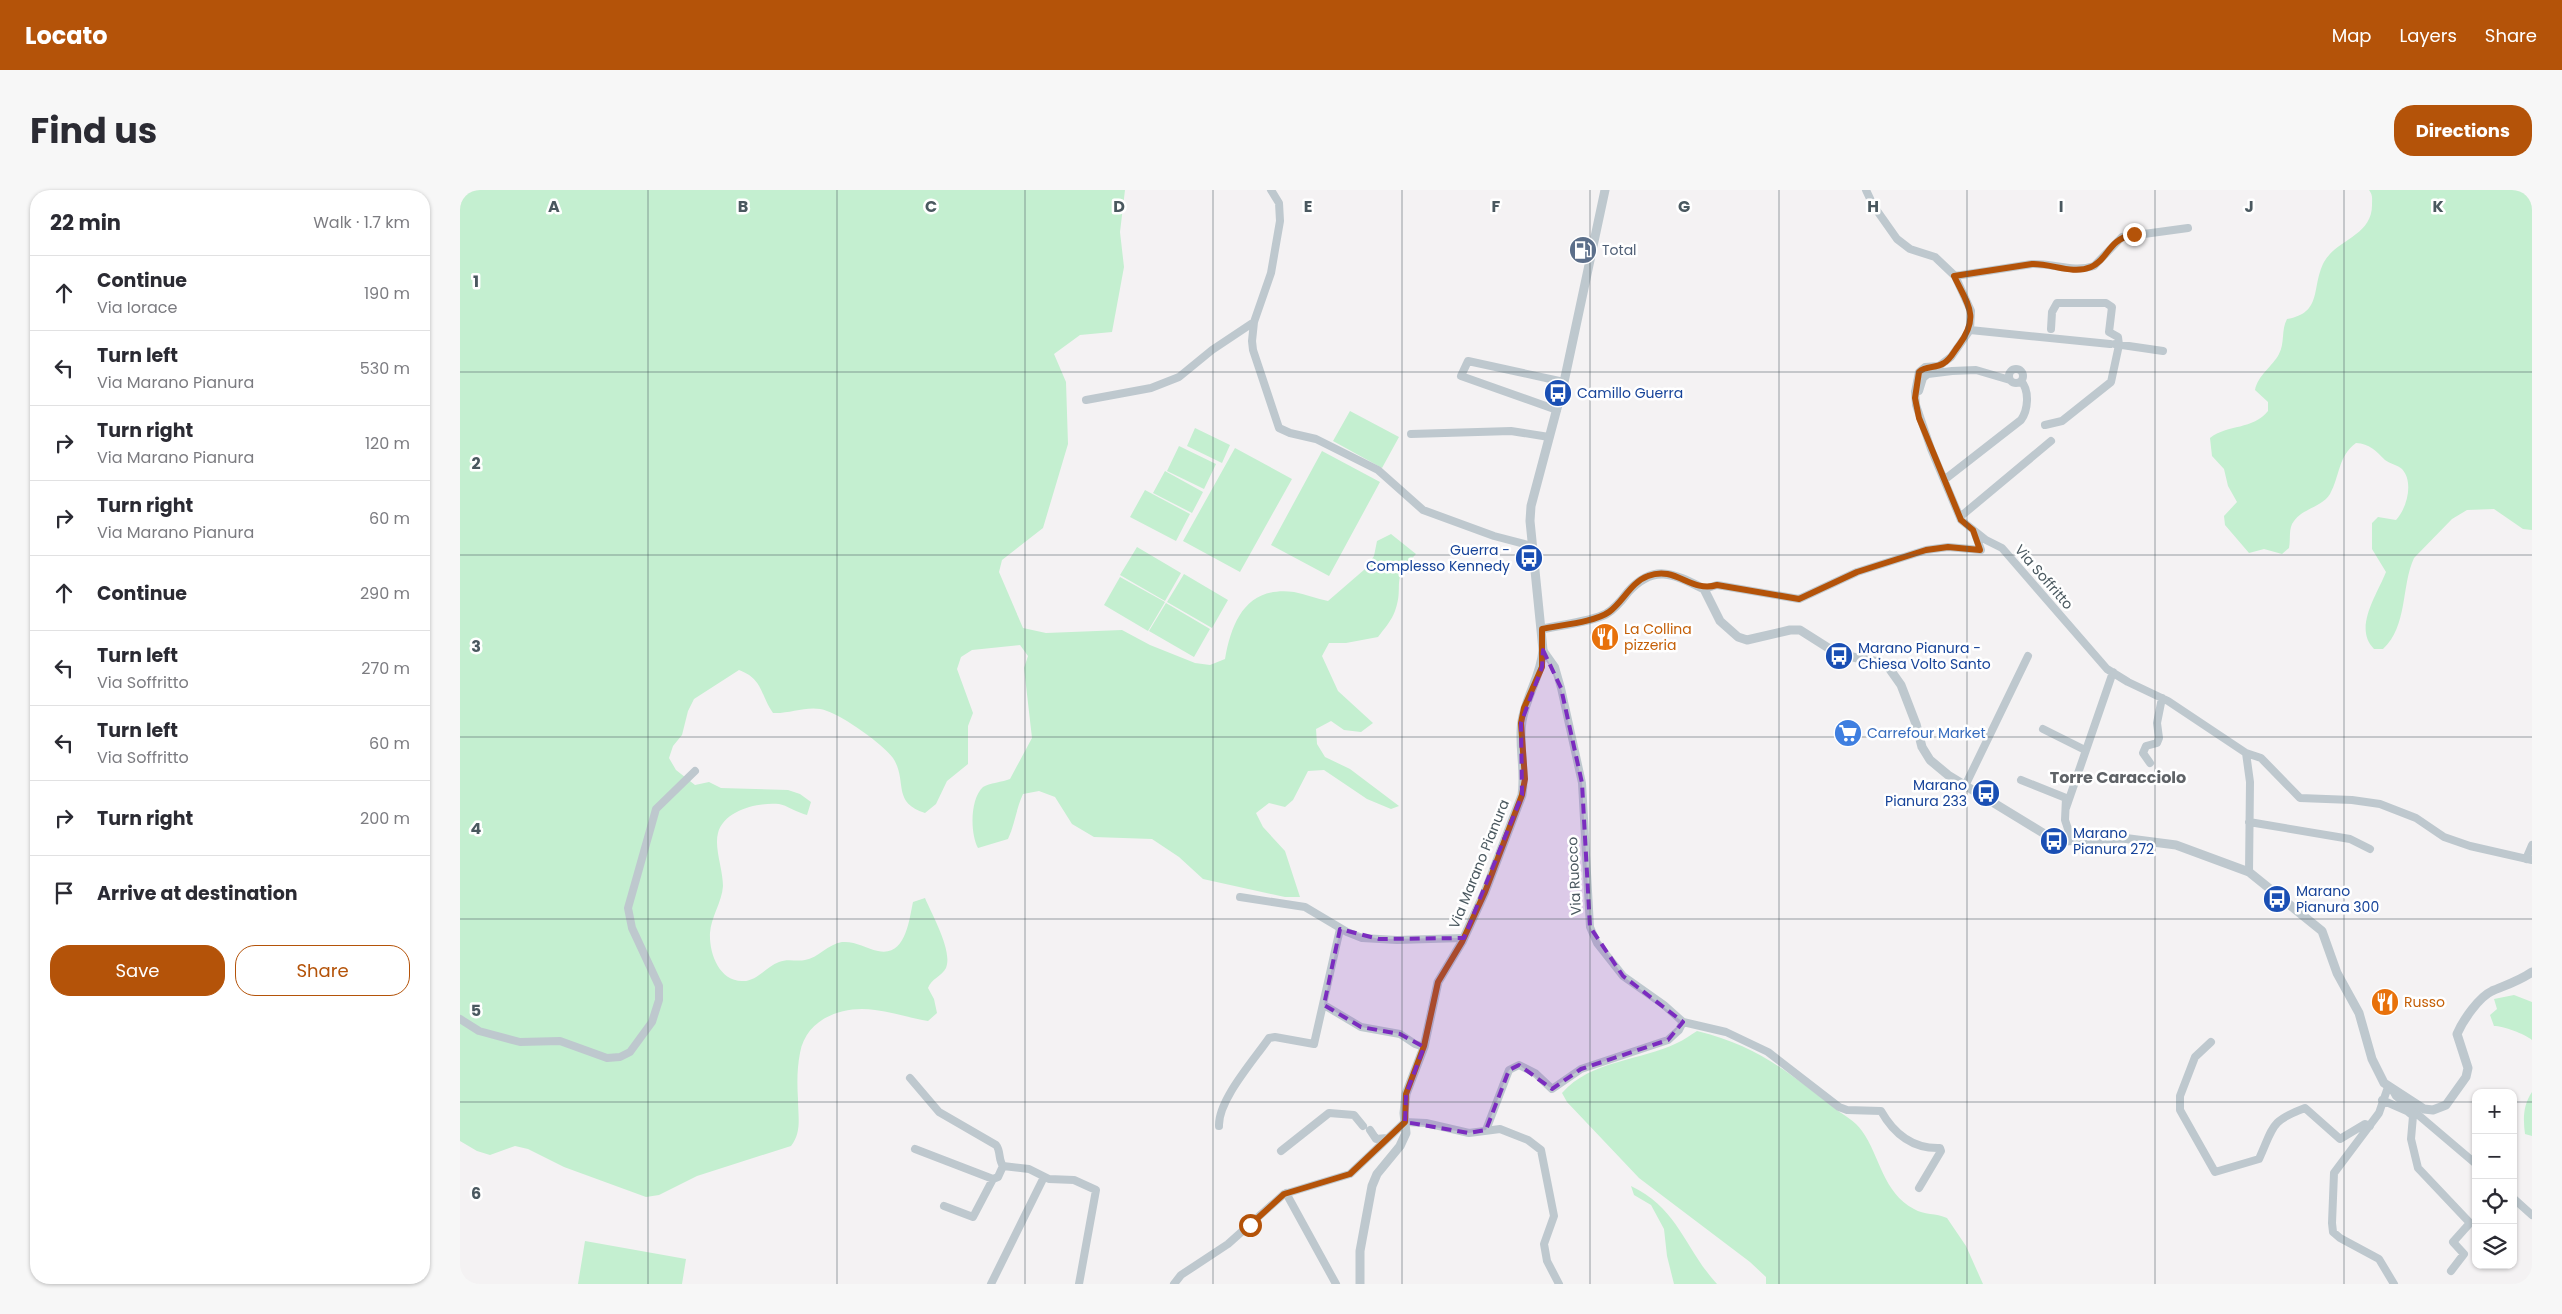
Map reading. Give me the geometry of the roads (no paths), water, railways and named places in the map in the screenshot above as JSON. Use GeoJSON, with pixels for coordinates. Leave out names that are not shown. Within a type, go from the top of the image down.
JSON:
{"type":"FeatureCollection","features":[{"type":"Feature","properties":{"kind":"street"},"geometry":{"type":"LineString","coordinates":[[1271,190],[1279,203],[1280,221],[1272,273],[1254,322],[1252,341],[1253,350],[1276,423],[1280,428],[1290,433],[1316,439],[1378,470],[1423,510],[1494,536],[1532,546]]}},
{"type":"Feature","properties":{"kind":"street","name":"Via Marano Pianura"},"geometry":{"type":"LineString","coordinates":[[1360,1284],[1360,1250],[1372,1186],[1377,1174],[1400,1146],[1406,1133],[1406,1094],[1424,1046],[1438,982],[1464,938],[1485,892],[1522,795],[1525,779],[1521,723],[1524,708],[1542,667],[1543,650],[1532,546],[1531,504],[1564,382],[1605,190]]}},
{"type":"Feature","properties":{"kind":"street"},"geometry":{"type":"LineString","coordinates":[[1866,190],[1876,210],[1897,238],[1910,249],[1935,257],[1954,276],[1970,311],[1970,330],[2115,344],[2163,351]]}},
{"type":"Feature","properties":{"kind":"street"},"geometry":{"type":"LineString","coordinates":[[1954,276],[2045,263],[2071,269],[2088,268],[2094,266],[2122,237],[2188,228]]}},
{"type":"Feature","properties":{"kind":"street"},"geometry":{"type":"LineString","coordinates":[[2045,425],[2062,421],[2111,382],[2115,344],[2118,337],[2109,332],[2112,307],[2106,303],[2057,303],[2052,312],[2051,329]]}},
{"type":"Feature","properties":{"kind":"street"},"geometry":{"type":"LineString","coordinates":[[1086,400],[1151,388],[1179,377],[1212,350],[1254,322]]}},
{"type":"Feature","properties":{"kind":"street","name":"Via Soffritto"},"geometry":{"type":"LineString","coordinates":[[1970,330],[1946,362],[1939,366],[1925,368],[1919,372],[1915,392],[1919,418],[1944,480],[1960,517],[1986,540],[2002,548],[2107,669],[2162,698],[2246,753],[2260,758],[2300,798],[2352,800],[2380,804],[2416,818],[2444,837],[2470,846],[2529,859]]}},
{"type":"Feature","properties":{"kind":"street"},"geometry":{"type":"LineString","coordinates":[[1557,410],[1461,376],[1468,361],[1564,382]]}},
{"type":"Feature","properties":{"kind":"street"},"geometry":{"type":"LineString","coordinates":[[2010,380],[2011,371],[2018,369],[2023,373],[2021,381]]}},
{"type":"Feature","properties":{"kind":"street"},"geometry":{"type":"LineString","coordinates":[[1915,392],[1921,389],[1923,378],[1928,374],[1952,371],[1976,370],[2017,383],[2021,381]]}},
{"type":"Feature","properties":{"kind":"street"},"geometry":{"type":"LineString","coordinates":[[1944,480],[2024,416],[2027,396],[2026,387],[2021,381]]}},
{"type":"Feature","properties":{"kind":"street"},"geometry":{"type":"LineString","coordinates":[[1411,434],[1511,431],[1549,437]]}},
{"type":"Feature","properties":{"kind":"street"},"geometry":{"type":"LineString","coordinates":[[1960,517],[2051,441]]}},
{"type":"Feature","properties":{"kind":"street"},"geometry":{"type":"LineString","coordinates":[[1542,629],[1604,615],[1616,606],[1637,582],[1648,576],[1668,574],[1704,588],[1717,585],[1799,599],[1857,572],[1926,550],[1948,547],[1980,550],[1973,530]]}},
{"type":"Feature","properties":{"kind":"street"},"geometry":{"type":"LineString","coordinates":[[1704,588],[1720,620],[1738,638],[1747,640],[1790,630],[1800,630],[1830,649],[1847,656],[1879,662],[1889,668],[1901,685],[1924,753],[1948,775],[2048,836],[2059,841],[2140,839],[2176,844],[2249,872],[2322,931],[2336,973],[2359,1013],[2378,1072],[2396,1096],[2472,1161]]}},
{"type":"Feature","properties":{"kind":"street","name":"Via Ruocco"},"geometry":{"type":"LineString","coordinates":[[1543,650],[1555,668],[1561,688],[1582,783],[1590,927],[1597,943],[1623,976],[1664,1005],[1683,1022],[1726,1032],[1768,1052],[1839,1106],[1847,1110],[1881,1111],[1890,1126],[1904,1140],[1930,1148],[1940,1148],[1941,1151],[1919,1188]]}},
{"type":"Feature","properties":{"kind":"street"},"geometry":{"type":"LineString","coordinates":[[1965,786],[2028,656]]}},
{"type":"Feature","properties":{"kind":"street"},"geometry":{"type":"LineString","coordinates":[[2066,808],[2113,672]]}},
{"type":"Feature","properties":{"kind":"street"},"geometry":{"type":"LineString","coordinates":[[2150,763],[2143,753],[2146,746],[2157,743],[2159,738],[2157,723],[2162,698]]}},
{"type":"Feature","properties":{"kind":"street"},"geometry":{"type":"LineString","coordinates":[[2043,729],[2085,750]]}},
{"type":"Feature","properties":{"kind":"street"},"geometry":{"type":"LineString","coordinates":[[2246,753],[2250,782],[2249,872]]}},
{"type":"Feature","properties":{"kind":"street"},"geometry":{"type":"LineString","coordinates":[[460,1019],[479,1032],[520,1042],[560,1041],[607,1058],[620,1057],[630,1052],[652,1022],[659,986],[632,928],[628,908],[656,810],[695,771]]}},
{"type":"Feature","properties":{"kind":"street"},"geometry":{"type":"LineString","coordinates":[[2021,780],[2066,798],[2065,820],[2072,841]]}},
{"type":"Feature","properties":{"kind":"street"},"geometry":{"type":"LineString","coordinates":[[2249,822],[2350,839],[2370,849]]}},
{"type":"Feature","properties":{"kind":"street"},"geometry":{"type":"LineString","coordinates":[[2529,859],[2532,845]]}},
{"type":"Feature","properties":{"kind":"street"},"geometry":{"type":"LineString","coordinates":[[1240,897],[1305,908],[1340,929],[1362,938],[1464,938]]}},
{"type":"Feature","properties":{"kind":"street"},"geometry":{"type":"LineString","coordinates":[[1219,1126],[1219,1116],[1225,1104],[1269,1038],[1314,1044],[1340,929]]}},
{"type":"Feature","properties":{"kind":"street"},"geometry":{"type":"LineString","coordinates":[[2390,1088],[2424,1109],[2433,1110],[2446,1105],[2466,1077],[2468,1068],[2458,1040],[2460,1028],[2491,991],[2506,987],[2532,972]]}},
{"type":"Feature","properties":{"kind":"street"},"geometry":{"type":"LineString","coordinates":[[1324,1005],[1361,1027],[1400,1034],[1415,1044],[1424,1046]]}},
{"type":"Feature","properties":{"kind":"street"},"geometry":{"type":"LineString","coordinates":[[1486,1130],[1509,1070],[1519,1065],[1535,1073],[1552,1089],[1581,1068],[1668,1040],[1679,1030],[1683,1022]]}},
{"type":"Feature","properties":{"kind":"street"},"geometry":{"type":"LineString","coordinates":[[2211,1042],[2195,1057],[2180,1096],[2180,1110],[2215,1172],[2259,1158],[2275,1123],[2281,1117],[2305,1108],[2340,1139],[2365,1124],[2370,1126]]}},
{"type":"Feature","properties":{"kind":"street"},"geometry":{"type":"LineString","coordinates":[[910,1078],[939,1112],[996,1145],[999,1161],[1003,1166],[1028,1169],[1044,1177],[1056,1180],[1074,1180],[1096,1190],[1079,1284]]}},
{"type":"Feature","properties":{"kind":"street"},"geometry":{"type":"LineString","coordinates":[[2390,1088],[2382,1100],[2379,1113],[2334,1173],[2333,1232],[2340,1238],[2379,1258],[2394,1284]]}},
{"type":"Feature","properties":{"kind":"street"},"geometry":{"type":"LineString","coordinates":[[2382,1100],[2407,1111],[2413,1116],[2411,1139],[2418,1168],[2470,1223],[2454,1238],[2453,1242],[2464,1254],[2451,1271]]}},
{"type":"Feature","properties":{"kind":"street"},"geometry":{"type":"LineString","coordinates":[[1281,1151],[1330,1113],[1354,1115],[1376,1139],[1382,1140],[1392,1136]]}},
{"type":"Feature","properties":{"kind":"street"},"geometry":{"type":"LineString","coordinates":[[1174,1284],[1181,1276],[1228,1244],[1270,1205],[1286,1193],[1350,1174],[1405,1122],[1426,1123],[1469,1133],[1500,1129],[1528,1140],[1541,1150],[1554,1216],[1544,1244],[1547,1261],[1559,1284]]}},
{"type":"Feature","properties":{"kind":"street"},"geometry":{"type":"LineString","coordinates":[[915,1149],[994,1179]]}},
{"type":"Feature","properties":{"kind":"street"},"geometry":{"type":"LineString","coordinates":[[944,1206],[973,1217],[1003,1166]]}},
{"type":"Feature","properties":{"kind":"street"},"geometry":{"type":"LineString","coordinates":[[991,1284],[1044,1177]]}},
{"type":"Feature","properties":{"kind":"street"},"geometry":{"type":"LineString","coordinates":[[1286,1193],[1336,1284]]}},
{"type":"Feature","properties":{"kind":"street"},"geometry":{"type":"LineString","coordinates":[[2517,1201],[2532,1214]]}},
{"type":"Feature","properties":{"kind":"place","name":"Total"},"geometry":{"type":"Point","coordinates":[1583,250]}},
{"type":"Feature","properties":{"kind":"place","name":"Camillo Guerra"},"geometry":{"type":"Point","coordinates":[1558,393]}},
{"type":"Feature","properties":{"kind":"place","name":"Guerra - Complesso Kennedy"},"geometry":{"type":"Point","coordinates":[1529,558]}},
{"type":"Feature","properties":{"kind":"place","name":"La Collina pizzeria"},"geometry":{"type":"Point","coordinates":[1605,637]}},
{"type":"Feature","properties":{"kind":"place","name":"Marano Pianura - Chiesa Volto Santo"},"geometry":{"type":"Point","coordinates":[1839,656]}},
{"type":"Feature","properties":{"kind":"place","name":"Carrefour Market"},"geometry":{"type":"Point","coordinates":[1848,733]}},
{"type":"Feature","properties":{"kind":"place","name":"Marano Pianura 233"},"geometry":{"type":"Point","coordinates":[1986,793]}},
{"type":"Feature","properties":{"kind":"place","name":"Marano Pianura 272"},"geometry":{"type":"Point","coordinates":[2054,841]}},
{"type":"Feature","properties":{"kind":"place","name":"Marano Pianura 300"},"geometry":{"type":"Point","coordinates":[2277,899]}},
{"type":"Feature","properties":{"kind":"place","name":"Russo"},"geometry":{"type":"Point","coordinates":[2385,1002]}},
{"type":"Feature","properties":{"kind":"district","name":"Torre Caracciolo"},"geometry":{"type":"Point","coordinates":[2118,777]}}]}
